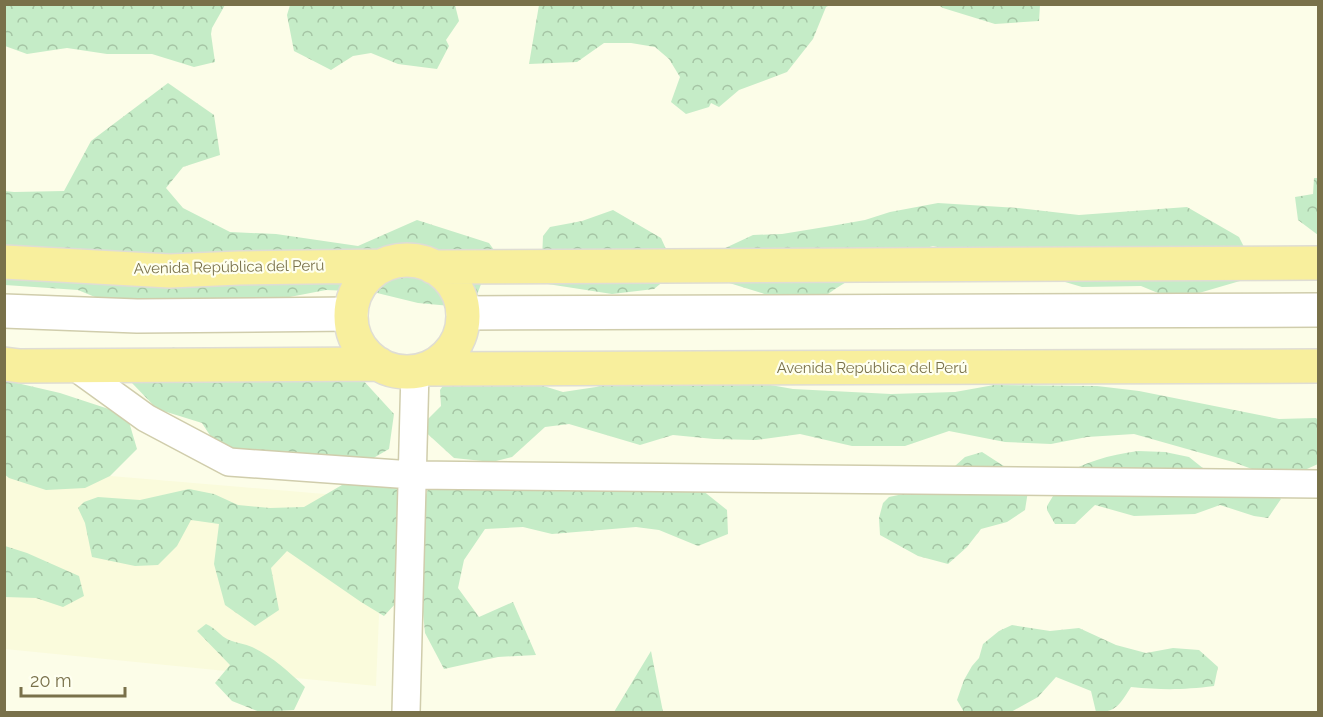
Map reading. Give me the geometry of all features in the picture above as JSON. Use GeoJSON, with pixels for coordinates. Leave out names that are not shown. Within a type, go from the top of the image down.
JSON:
{"type":"FeatureCollection","features":[{"type":"Feature","properties":{"kind":"highway"},"geometry":{"type":"LineString","coordinates":[[407,260],[433,267],[445,275],[454,286],[460,299],[463,314],[457,341],[449,353],[438,362],[420,370],[403,372],[379,364],[367,355],[352,329],[351,314],[360,286],[369,274],[394,262],[407,260]]}},
{"type":"Feature","properties":{"kind":"highway","name":"Avenida República del Perú"},"geometry":{"type":"LineString","coordinates":[[4,262],[170,271],[382,266]]}},
{"type":"Feature","properties":{"kind":"highway"},"geometry":{"type":"LineString","coordinates":[[433,267],[1318,263]]}},
{"type":"Feature","properties":{"kind":"highway"},"geometry":{"type":"LineString","coordinates":[[4,364],[74,366],[379,364]]}},
{"type":"Feature","properties":{"kind":"highway","name":"Avenida República del Perú"},"geometry":{"type":"LineString","coordinates":[[420,370],[1318,366]]}},
{"type":"Feature","properties":{"kind":"street"},"geometry":{"type":"LineString","coordinates":[[463,314],[1318,310]]}},
{"type":"Feature","properties":{"kind":"street"},"geometry":{"type":"LineString","coordinates":[[4,311],[137,316],[351,314]]}},
{"type":"Feature","properties":{"kind":"street"},"geometry":{"type":"LineString","coordinates":[[74,366],[146,418],[229,462],[412,475],[1318,484]]}},
{"type":"Feature","properties":{"kind":"street"},"geometry":{"type":"LineString","coordinates":[[406,712],[412,475],[420,370]]}},
{"type":"Feature","properties":{"kind":"shaded area"},"geometry":{"type":"Polygon","coordinates":[[[4,467],[384,499],[376,686],[5,649],[4,467]]]}},
{"type":"Feature","properties":{"kind":"green space"},"geometry":{"type":"Polygon","coordinates":[[[539,4],[830,5],[826,7],[813,39],[787,72],[739,90],[719,107],[711,103],[709,107],[686,114],[671,102],[680,77],[669,59],[655,47],[631,43],[604,43],[577,62],[529,64],[539,4]]]}},
{"type":"Feature","properties":{"kind":"green space"},"geometry":{"type":"Polygon","coordinates":[[[4,5],[225,5],[212,28],[215,62],[194,67],[152,54],[107,54],[67,48],[27,54],[5,46],[4,5]]]}},
{"type":"Feature","properties":{"kind":"green space"},"geometry":{"type":"Polygon","coordinates":[[[290,5],[455,5],[459,21],[446,40],[449,46],[437,69],[398,64],[371,53],[353,56],[331,70],[294,51],[287,15],[290,5]]]}},
{"type":"Feature","properties":{"kind":"green space"},"geometry":{"type":"Polygon","coordinates":[[[938,5],[1040,5],[1039,21],[995,24],[938,5]]]}},
{"type":"Feature","properties":{"kind":"green space"},"geometry":{"type":"Polygon","coordinates":[[[168,83],[214,115],[220,155],[183,167],[166,188],[183,208],[230,232],[276,234],[358,246],[417,220],[489,243],[494,250],[472,308],[418,303],[373,292],[326,290],[274,300],[119,307],[78,290],[5,285],[4,191],[64,191],[91,141],[168,83]]]}},
{"type":"Feature","properties":{"kind":"green space"},"geometry":{"type":"Polygon","coordinates":[[[1314,178],[1318,178],[1318,235],[1298,220],[1295,197],[1313,194],[1314,178]]]}},
{"type":"Feature","properties":{"kind":"green space"},"geometry":{"type":"Polygon","coordinates":[[[938,203],[1018,208],[1079,215],[1187,207],[1239,237],[1257,273],[1240,281],[1175,300],[1141,286],[1082,287],[984,258],[933,246],[875,264],[821,299],[768,295],[726,282],[721,250],[753,235],[782,234],[831,226],[938,203]]]}},
{"type":"Feature","properties":{"kind":"green space"},"geometry":{"type":"Polygon","coordinates":[[[613,210],[661,238],[676,271],[654,289],[612,294],[541,283],[543,236],[550,227],[582,221],[613,210]]]}},
{"type":"Feature","properties":{"kind":"green space"},"geometry":{"type":"Polygon","coordinates":[[[173,347],[192,354],[361,378],[394,414],[389,449],[370,460],[252,470],[213,440],[202,423],[157,409],[132,383],[155,367],[173,347]]]}},
{"type":"Feature","properties":{"kind":"green space"},"geometry":{"type":"Polygon","coordinates":[[[699,372],[793,389],[891,394],[955,392],[994,385],[1097,386],[1139,391],[1279,419],[1316,418],[1318,420],[1318,464],[1298,473],[1268,475],[1233,462],[1134,434],[1087,437],[1051,444],[1005,442],[949,431],[905,446],[852,446],[800,434],[756,440],[673,435],[640,445],[569,424],[545,427],[512,457],[492,462],[454,458],[420,427],[441,406],[440,390],[450,376],[537,384],[563,392],[596,387],[640,374],[699,372]]]}},
{"type":"Feature","properties":{"kind":"green space"},"geometry":{"type":"Polygon","coordinates":[[[4,380],[60,393],[127,415],[137,449],[110,476],[85,488],[46,490],[9,478],[4,474],[4,380]]]}},
{"type":"Feature","properties":{"kind":"green space"},"geometry":{"type":"Polygon","coordinates":[[[1138,451],[1165,452],[1189,457],[1214,477],[1268,486],[1281,499],[1268,518],[1220,505],[1195,514],[1134,516],[1095,505],[1075,524],[1055,524],[1047,506],[1059,477],[1097,460],[1138,451]]]}},
{"type":"Feature","properties":{"kind":"green space"},"geometry":{"type":"Polygon","coordinates":[[[982,452],[1010,470],[1028,491],[1025,510],[1007,522],[981,529],[967,547],[948,564],[918,556],[880,535],[879,518],[883,503],[889,497],[919,488],[945,475],[965,457],[982,452]]]}},
{"type":"Feature","properties":{"kind":"green space"},"geometry":{"type":"Polygon","coordinates":[[[371,471],[392,476],[408,504],[403,547],[395,572],[397,602],[384,616],[287,551],[271,568],[279,610],[255,626],[225,605],[214,564],[219,524],[191,520],[177,546],[158,565],[135,566],[92,557],[85,523],[78,508],[84,502],[98,497],[140,500],[189,489],[214,494],[238,505],[270,508],[304,507],[371,471]]]}},
{"type":"Feature","properties":{"kind":"green space"},"geometry":{"type":"Polygon","coordinates":[[[449,479],[697,486],[727,510],[728,534],[698,546],[659,530],[636,527],[552,534],[523,527],[485,529],[464,560],[458,588],[479,617],[513,602],[536,655],[498,657],[444,669],[425,633],[420,581],[422,506],[428,489],[449,479]]]}},
{"type":"Feature","properties":{"kind":"green space"},"geometry":{"type":"Polygon","coordinates":[[[5,546],[79,576],[84,596],[63,607],[36,598],[5,597],[5,546]]]}},
{"type":"Feature","properties":{"kind":"green space"},"geometry":{"type":"Polygon","coordinates":[[[206,624],[229,640],[252,647],[266,655],[305,687],[294,710],[260,712],[232,701],[215,683],[230,665],[197,631],[206,624]]]}},
{"type":"Feature","properties":{"kind":"green space"},"geometry":{"type":"Polygon","coordinates":[[[1012,625],[1050,631],[1079,628],[1116,645],[1146,653],[1173,648],[1199,650],[1218,667],[1214,686],[1172,689],[1131,687],[1118,706],[1109,711],[1096,712],[1091,691],[1056,677],[1038,697],[1011,712],[964,712],[957,700],[964,680],[979,658],[983,644],[999,631],[1012,625]]]}},
{"type":"Feature","properties":{"kind":"green space"},"geometry":{"type":"Polygon","coordinates":[[[651,651],[663,712],[614,712],[651,651]]]}}]}
